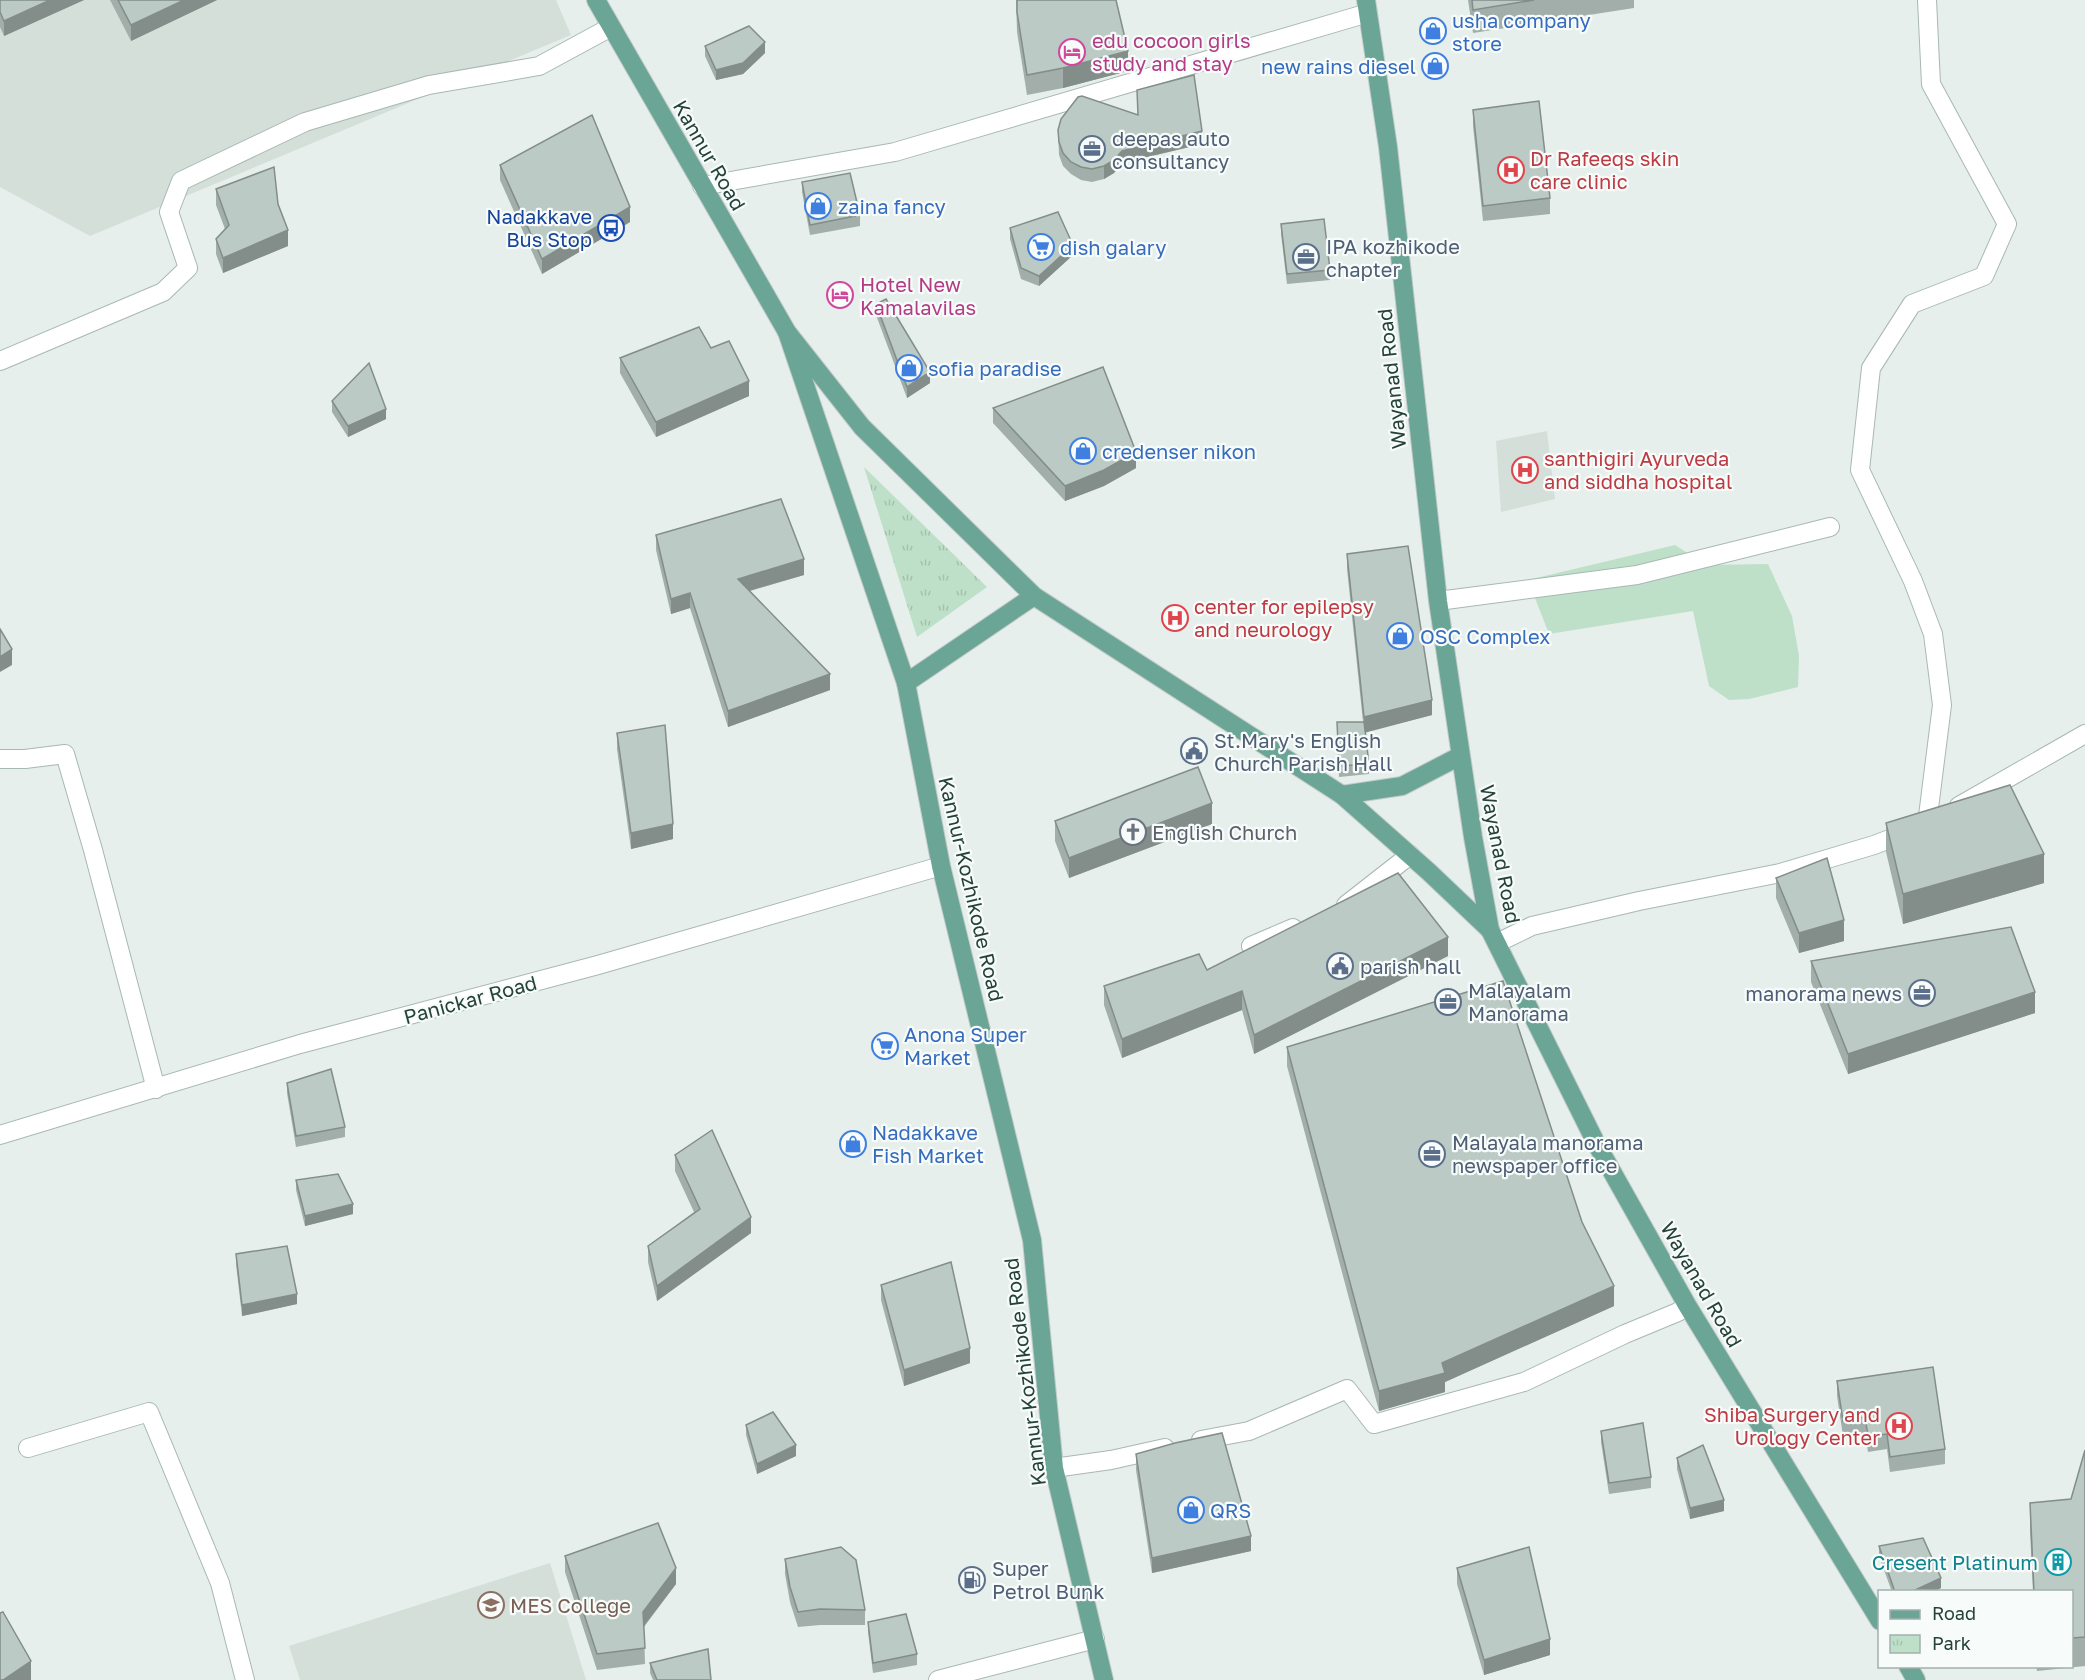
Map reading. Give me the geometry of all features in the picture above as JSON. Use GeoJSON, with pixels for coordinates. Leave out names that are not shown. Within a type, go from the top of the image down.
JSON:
{"type":"FeatureCollection","features":[{"type":"Feature","properties":{"kind":"main road","name":"Kannur Road"},"geometry":{"type":"LineString","coordinates":[[596,0],[787,332]]}},
{"type":"Feature","properties":{"kind":"main road","name":"Wayanad Road"},"geometry":{"type":"LineString","coordinates":[[1367,6],[1388,147],[1438,601],[1460,756],[1493,937],[1597,1145],[1687,1305],[1878,1618]]}},
{"type":"Feature","properties":{"kind":"main road"},"geometry":{"type":"LineString","coordinates":[[787,332],[862,427],[1034,596],[1341,795],[1410,855],[1493,937]]}},
{"type":"Feature","properties":{"kind":"main road","name":"Kannur-Kozhikode Road"},"geometry":{"type":"LineString","coordinates":[[787,332],[906,683],[941,866],[1032,1240],[1054,1468],[1104,1680]]}},
{"type":"Feature","properties":{"kind":"main road"},"geometry":{"type":"LineString","coordinates":[[906,683],[1034,596]]}},
{"type":"Feature","properties":{"kind":"main road"},"geometry":{"type":"LineString","coordinates":[[1341,795],[1402,786],[1460,756]]}},
{"type":"Feature","properties":{"kind":"street"},"geometry":{"type":"LineString","coordinates":[[1927,0],[1931,84],[2007,224],[1984,276],[1912,304],[1870,368],[1860,470],[1913,581],[1933,634],[1942,705],[1927,825]]}},
{"type":"Feature","properties":{"kind":"street"},"geometry":{"type":"LineString","coordinates":[[702,186],[895,152],[1367,6]]}},
{"type":"Feature","properties":{"kind":"street"},"geometry":{"type":"LineString","coordinates":[[0,361],[163,292],[188,268],[169,212],[181,181],[305,122],[429,85],[539,66],[611,27]]}},
{"type":"Feature","properties":{"kind":"street"},"geometry":{"type":"LineString","coordinates":[[1438,601],[1637,575],[1830,527]]}},
{"type":"Feature","properties":{"kind":"street"},"geometry":{"type":"LineString","coordinates":[[1493,937],[1640,901],[1780,873],[1874,845],[1927,825],[2085,734]]}},
{"type":"Feature","properties":{"kind":"street"},"geometry":{"type":"LineString","coordinates":[[0,759],[25,759],[65,754],[93,850],[156,1089]]}},
{"type":"Feature","properties":{"kind":"street"},"geometry":{"type":"LineString","coordinates":[[1325,914],[1347,904],[1410,855]]}},
{"type":"Feature","properties":{"kind":"street","name":"Panickar Road"},"geometry":{"type":"LineString","coordinates":[[0,1135],[300,1044],[598,965],[941,866]]}},
{"type":"Feature","properties":{"kind":"street"},"geometry":{"type":"LineString","coordinates":[[1251,946],[1304,923]]}},
{"type":"Feature","properties":{"kind":"street"},"geometry":{"type":"LineString","coordinates":[[1054,1468],[1111,1460],[1249,1431],[1347,1389],[1374,1424],[1524,1382],[1625,1334],[1678,1312],[1687,1305]]}},
{"type":"Feature","properties":{"kind":"street"},"geometry":{"type":"LineString","coordinates":[[28,1448],[149,1412],[220,1583],[245,1680]]}},
{"type":"Feature","properties":{"kind":"street"},"geometry":{"type":"LineString","coordinates":[[938,1680],[1095,1639]]}},
{"type":"Feature","properties":{"kind":"shaded area"},"geometry":{"type":"Polygon","coordinates":[[[0,0],[556,0],[571,35],[90,236],[0,187],[0,0]]]}},
{"type":"Feature","properties":{"kind":"shaded area","name":"santhigiri Ayurveda and siddha hospital"},"geometry":{"type":"Polygon","coordinates":[[[1547,431],[1555,499],[1501,512],[1496,441],[1547,431]]]}},
{"type":"Feature","properties":{"kind":"shaded area","name":"MES College"},"geometry":{"type":"Polygon","coordinates":[[[550,1563],[586,1680],[300,1680],[289,1646],[550,1563]]]}},
{"type":"Feature","properties":{"kind":"green space"},"geometry":{"type":"Polygon","coordinates":[[[864,467],[987,587],[917,637],[864,467]]]}},
{"type":"Feature","properties":{"kind":"green space"},"geometry":{"type":"Polygon","coordinates":[[[1675,545],[1706,565],[1768,564],[1792,616],[1799,656],[1798,687],[1749,699],[1729,700],[1709,686],[1693,611],[1549,634],[1528,580],[1675,545]]]}},
{"type":"Feature","properties":{"kind":"building"},"geometry":{"type":"Polygon","coordinates":[[[0,0],[50,0],[4,21],[0,12],[0,0]]]}},
{"type":"Feature","properties":{"kind":"building"},"geometry":{"type":"Polygon","coordinates":[[[118,0],[184,0],[131,25],[118,0]]]}},
{"type":"Feature","properties":{"kind":"building","name":"edu cocoon girls study and stay"},"geometry":{"type":"Polygon","coordinates":[[[1017,0],[1116,0],[1128,51],[1027,75],[1017,0]]]}},
{"type":"Feature","properties":{"kind":"building"},"geometry":{"type":"Polygon","coordinates":[[[1472,0],[1534,0],[1473,10],[1472,0]]]}},
{"type":"Feature","properties":{"kind":"building"},"geometry":{"type":"Polygon","coordinates":[[[749,26],[765,42],[743,63],[716,70],[705,46],[749,26]]]}},
{"type":"Feature","properties":{"kind":"building"},"geometry":{"type":"Polygon","coordinates":[[[1194,75],[1202,131],[1122,151],[1104,166],[1092,169],[1071,162],[1063,153],[1058,130],[1061,119],[1078,97],[1082,96],[1138,115],[1137,90],[1194,75]]]}},
{"type":"Feature","properties":{"kind":"building","name":"Dr Rafeeqs skin care clinic"},"geometry":{"type":"Polygon","coordinates":[[[1539,101],[1550,198],[1483,206],[1473,110],[1539,101]]]}},
{"type":"Feature","properties":{"kind":"building"},"geometry":{"type":"Polygon","coordinates":[[[592,115],[630,207],[542,259],[500,165],[592,115]]]}},
{"type":"Feature","properties":{"kind":"building"},"geometry":{"type":"Polygon","coordinates":[[[274,167],[278,204],[288,230],[223,258],[216,239],[229,225],[216,189],[274,167]]]}},
{"type":"Feature","properties":{"kind":"building"},"geometry":{"type":"Polygon","coordinates":[[[850,173],[860,215],[810,225],[802,182],[850,173]]]}},
{"type":"Feature","properties":{"kind":"building","name":"dish galary"},"geometry":{"type":"Polygon","coordinates":[[[1058,212],[1073,245],[1039,276],[1021,268],[1010,228],[1058,212]]]}},
{"type":"Feature","properties":{"kind":"building","name":"IPA kozhikode chapter"},"geometry":{"type":"Polygon","coordinates":[[[1324,219],[1330,270],[1287,274],[1281,224],[1324,219]]]}},
{"type":"Feature","properties":{"kind":"building"},"geometry":{"type":"Polygon","coordinates":[[[886,299],[930,372],[907,387],[876,304],[886,299]]]}},
{"type":"Feature","properties":{"kind":"building"},"geometry":{"type":"Polygon","coordinates":[[[699,327],[711,348],[729,341],[749,381],[656,422],[620,358],[699,327]]]}},
{"type":"Feature","properties":{"kind":"building"},"geometry":{"type":"Polygon","coordinates":[[[369,363],[386,409],[348,426],[332,401],[369,363]]]}},
{"type":"Feature","properties":{"kind":"building"},"geometry":{"type":"Polygon","coordinates":[[[1103,367],[1136,452],[1104,470],[1065,486],[993,408],[1103,367]]]}},
{"type":"Feature","properties":{"kind":"building"},"geometry":{"type":"Polygon","coordinates":[[[781,499],[804,559],[738,579],[830,674],[728,711],[690,593],[671,599],[656,535],[781,499]]]}},
{"type":"Feature","properties":{"kind":"building"},"geometry":{"type":"Polygon","coordinates":[[[1408,546],[1432,700],[1364,717],[1347,554],[1408,546]]]}},
{"type":"Feature","properties":{"kind":"building"},"geometry":{"type":"Polygon","coordinates":[[[0,629],[12,649],[0,657],[0,629]]]}},
{"type":"Feature","properties":{"kind":"building"},"geometry":{"type":"Polygon","coordinates":[[[1337,722],[1364,722],[1369,764],[1339,766],[1337,722]]]}},
{"type":"Feature","properties":{"kind":"building"},"geometry":{"type":"Polygon","coordinates":[[[665,725],[673,824],[631,833],[617,733],[665,725]]]}},
{"type":"Feature","properties":{"kind":"building"},"geometry":{"type":"Polygon","coordinates":[[[1198,767],[1212,803],[1069,858],[1055,821],[1198,767]]]}},
{"type":"Feature","properties":{"kind":"building"},"geometry":{"type":"Polygon","coordinates":[[[2010,785],[2044,854],[1903,894],[1886,823],[2010,785]]]}},
{"type":"Feature","properties":{"kind":"building"},"geometry":{"type":"Polygon","coordinates":[[[1827,858],[1844,920],[1799,933],[1776,878],[1827,858]]]}},
{"type":"Feature","properties":{"kind":"building"},"geometry":{"type":"Polygon","coordinates":[[[1398,873],[1448,937],[1254,1035],[1242,991],[1122,1039],[1104,986],[1199,954],[1207,970],[1398,873]]]}},
{"type":"Feature","properties":{"kind":"building","name":"manorama news"},"geometry":{"type":"Polygon","coordinates":[[[2011,927],[2035,992],[1848,1054],[1811,961],[2011,927]]]}},
{"type":"Feature","properties":{"kind":"building","name":"Malayala manorama newspaper office"},"geometry":{"type":"Polygon","coordinates":[[[1503,981],[1582,1222],[1614,1286],[1442,1363],[1445,1373],[1379,1391],[1287,1047],[1503,981]]]}},
{"type":"Feature","properties":{"kind":"building"},"geometry":{"type":"Polygon","coordinates":[[[331,1069],[345,1127],[296,1136],[287,1083],[331,1069]]]}},
{"type":"Feature","properties":{"kind":"building"},"geometry":{"type":"Polygon","coordinates":[[[712,1130],[751,1217],[657,1286],[648,1246],[700,1209],[675,1155],[712,1130]]]}},
{"type":"Feature","properties":{"kind":"building"},"geometry":{"type":"Polygon","coordinates":[[[338,1174],[353,1204],[305,1216],[296,1180],[338,1174]]]}},
{"type":"Feature","properties":{"kind":"building"},"geometry":{"type":"Polygon","coordinates":[[[287,1246],[297,1294],[242,1305],[236,1254],[287,1246]]]}},
{"type":"Feature","properties":{"kind":"building"},"geometry":{"type":"Polygon","coordinates":[[[951,1262],[970,1348],[904,1370],[881,1285],[951,1262]]]}},
{"type":"Feature","properties":{"kind":"building"},"geometry":{"type":"Polygon","coordinates":[[[1933,1367],[1945,1449],[1890,1457],[1887,1434],[1868,1436],[1865,1417],[1843,1421],[1837,1381],[1933,1367]]]}},
{"type":"Feature","properties":{"kind":"building"},"geometry":{"type":"Polygon","coordinates":[[[773,1412],[796,1445],[757,1464],[746,1425],[773,1412]]]}},
{"type":"Feature","properties":{"kind":"building"},"geometry":{"type":"Polygon","coordinates":[[[1643,1423],[1651,1477],[1609,1483],[1601,1431],[1643,1423]]]}},
{"type":"Feature","properties":{"kind":"building","name":"QRS"},"geometry":{"type":"Polygon","coordinates":[[[1222,1433],[1251,1536],[1152,1558],[1136,1454],[1222,1433]]]}},
{"type":"Feature","properties":{"kind":"building"},"geometry":{"type":"Polygon","coordinates":[[[1703,1445],[1724,1500],[1690,1508],[1677,1458],[1703,1445]]]}},
{"type":"Feature","properties":{"kind":"building","name":"Cresent Platinum"},"geometry":{"type":"Polygon","coordinates":[[[2085,1450],[2085,1637],[2073,1638],[2073,1590],[2034,1590],[2030,1503],[2071,1499],[2085,1450]]]}},
{"type":"Feature","properties":{"kind":"building"},"geometry":{"type":"Polygon","coordinates":[[[658,1523],[676,1568],[643,1612],[645,1648],[597,1654],[565,1556],[658,1523]]]}},
{"type":"Feature","properties":{"kind":"building"},"geometry":{"type":"Polygon","coordinates":[[[1923,1538],[1941,1578],[1915,1590],[1894,1590],[1879,1546],[1923,1538]]]}},
{"type":"Feature","properties":{"kind":"building"},"geometry":{"type":"Polygon","coordinates":[[[841,1547],[856,1560],[865,1610],[820,1609],[798,1612],[790,1587],[785,1559],[841,1547]]]}},
{"type":"Feature","properties":{"kind":"building"},"geometry":{"type":"Polygon","coordinates":[[[1529,1547],[1550,1639],[1484,1660],[1457,1568],[1529,1547]]]}},
{"type":"Feature","properties":{"kind":"building"},"geometry":{"type":"Polygon","coordinates":[[[3,1612],[31,1661],[0,1680],[0,1613],[3,1612]]]}},
{"type":"Feature","properties":{"kind":"building"},"geometry":{"type":"Polygon","coordinates":[[[906,1614],[917,1654],[873,1663],[868,1622],[906,1614]]]}},
{"type":"Feature","properties":{"kind":"building"},"geometry":{"type":"Polygon","coordinates":[[[708,1649],[711,1680],[657,1680],[650,1663],[708,1649]]]}},
{"type":"Feature","properties":{"kind":"place","name":"usha company store"},"geometry":{"type":"Point","coordinates":[1433,31]}},
{"type":"Feature","properties":{"kind":"place","name":"edu cocoon girls study and stay"},"geometry":{"type":"Point","coordinates":[1072,52]}},
{"type":"Feature","properties":{"kind":"place","name":"new rains diesel"},"geometry":{"type":"Point","coordinates":[1435,66]}},
{"type":"Feature","properties":{"kind":"place","name":"deepas auto consultancy"},"geometry":{"type":"Point","coordinates":[1092,149]}},
{"type":"Feature","properties":{"kind":"place","name":"Dr Rafeeqs skin care clinic"},"geometry":{"type":"Point","coordinates":[1511,170]}},
{"type":"Feature","properties":{"kind":"place","name":"zaina fancy"},"geometry":{"type":"Point","coordinates":[818,206]}},
{"type":"Feature","properties":{"kind":"place","name":"Nadakkave Bus Stop"},"geometry":{"type":"Point","coordinates":[611,228]}},
{"type":"Feature","properties":{"kind":"place","name":"dish galary"},"geometry":{"type":"Point","coordinates":[1041,247]}},
{"type":"Feature","properties":{"kind":"place","name":"IPA kozhikode chapter"},"geometry":{"type":"Point","coordinates":[1306,257]}},
{"type":"Feature","properties":{"kind":"place","name":"Hotel New Kamalavilas"},"geometry":{"type":"Point","coordinates":[840,295]}},
{"type":"Feature","properties":{"kind":"place","name":"sofia paradise"},"geometry":{"type":"Point","coordinates":[909,368]}},
{"type":"Feature","properties":{"kind":"place","name":"credenser nikon"},"geometry":{"type":"Point","coordinates":[1083,451]}},
{"type":"Feature","properties":{"kind":"place","name":"santhigiri Ayurveda and siddha hospital"},"geometry":{"type":"Point","coordinates":[1525,470]}},
{"type":"Feature","properties":{"kind":"place","name":"center for epilepsy and neurology"},"geometry":{"type":"Point","coordinates":[1175,618]}},
{"type":"Feature","properties":{"kind":"place","name":"OSC Complex"},"geometry":{"type":"Point","coordinates":[1400,636]}},
{"type":"Feature","properties":{"kind":"place","name":"St.Mary's English Church Parish Hall"},"geometry":{"type":"Point","coordinates":[1194,751]}},
{"type":"Feature","properties":{"kind":"place","name":"English Church"},"geometry":{"type":"Point","coordinates":[1133,832]}},
{"type":"Feature","properties":{"kind":"place","name":"parish hall"},"geometry":{"type":"Point","coordinates":[1340,966]}},
{"type":"Feature","properties":{"kind":"place","name":"manorama news"},"geometry":{"type":"Point","coordinates":[1922,993]}},
{"type":"Feature","properties":{"kind":"place","name":"Malayalam Manorama"},"geometry":{"type":"Point","coordinates":[1448,1002]}},
{"type":"Feature","properties":{"kind":"place","name":"Anona Super Market"},"geometry":{"type":"Point","coordinates":[885,1046]}},
{"type":"Feature","properties":{"kind":"place","name":"Nadakkave Fish Market"},"geometry":{"type":"Point","coordinates":[853,1144]}},
{"type":"Feature","properties":{"kind":"place","name":"Malayala manorama newspaper office"},"geometry":{"type":"Point","coordinates":[1432,1154]}},
{"type":"Feature","properties":{"kind":"place","name":"Shiba Surgery and Urology Center"},"geometry":{"type":"Point","coordinates":[1899,1426]}},
{"type":"Feature","properties":{"kind":"place","name":"QRS"},"geometry":{"type":"Point","coordinates":[1191,1510]}},
{"type":"Feature","properties":{"kind":"place","name":"Cresent Platinum"},"geometry":{"type":"Point","coordinates":[2058,1562]}},
{"type":"Feature","properties":{"kind":"place","name":"Super Petrol Bunk"},"geometry":{"type":"Point","coordinates":[972,1580]}},
{"type":"Feature","properties":{"kind":"place","name":"MES College"},"geometry":{"type":"Point","coordinates":[491,1605]}}]}
